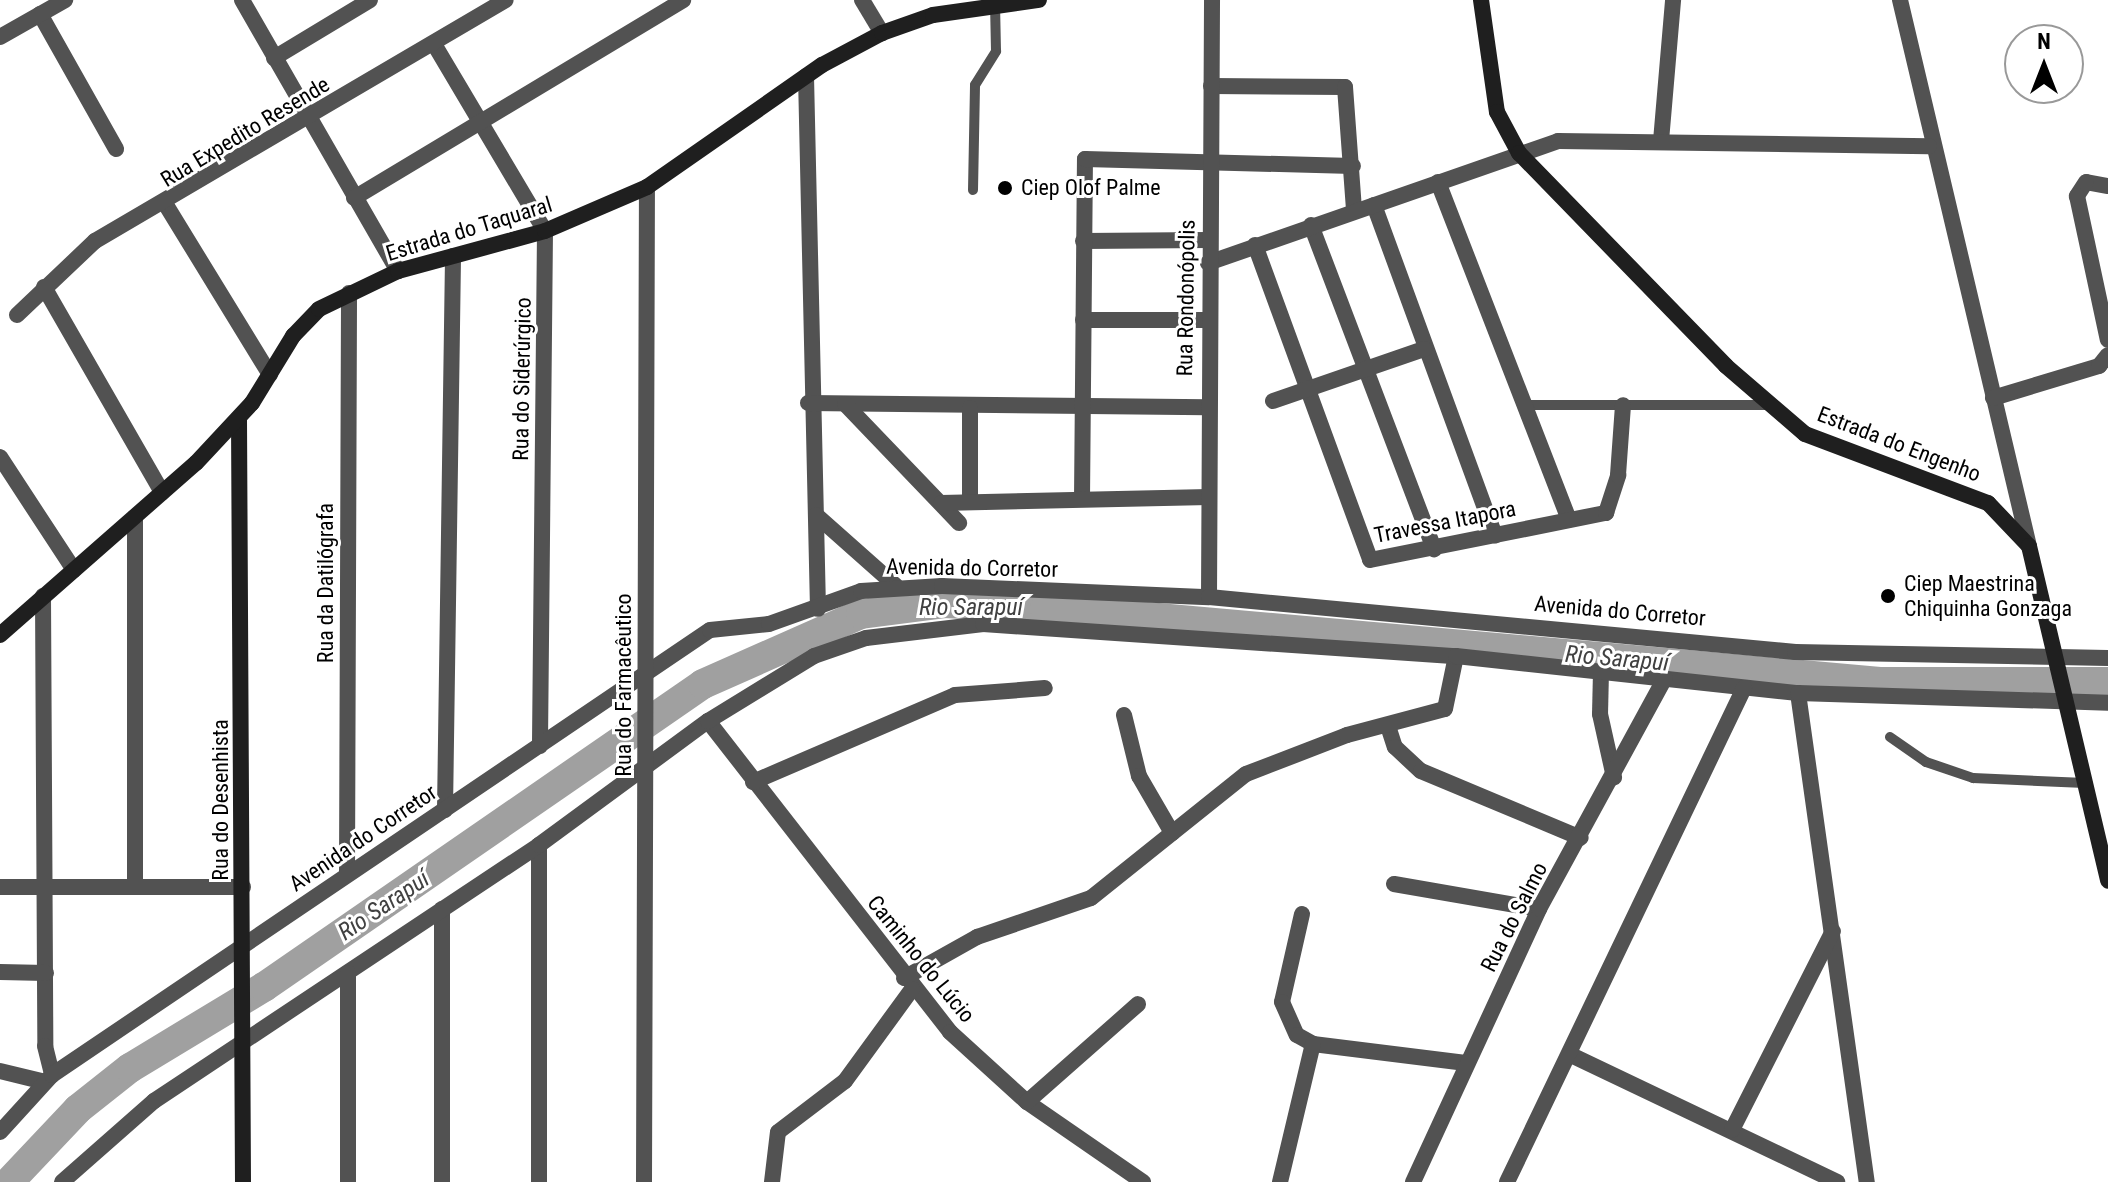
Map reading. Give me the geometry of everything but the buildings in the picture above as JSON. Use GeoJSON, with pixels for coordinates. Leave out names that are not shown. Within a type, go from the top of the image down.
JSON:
{"type":"FeatureCollection","features":[{"type":"Feature","properties":{"kind":"street"},"geometry":{"type":"LineString","coordinates":[[0,37],[65,0]]}},
{"type":"Feature","properties":{"kind":"street"},"geometry":{"type":"LineString","coordinates":[[242,0],[398,271]]}},
{"type":"Feature","properties":{"kind":"street"},"geometry":{"type":"LineString","coordinates":[[274,58],[370,0]]}},
{"type":"Feature","properties":{"kind":"street","name":"Rua Expedito Resende"},"geometry":{"type":"LineString","coordinates":[[17,315],[95,241],[166,205],[505,0]]}},
{"type":"Feature","properties":{"kind":"street"},"geometry":{"type":"LineString","coordinates":[[354,198],[683,0]]}},
{"type":"Feature","properties":{"kind":"street"},"geometry":{"type":"LineString","coordinates":[[862,0],[882,33]]}},
{"type":"Feature","properties":{"kind":"street","name":"Estrada do Taquaral"},"geometry":{"type":"LineString","coordinates":[[0,635],[135,517],[239,419],[293,336],[349,293],[398,271],[545,231],[647,187],[806,76],[882,33],[995,4],[1039,0]]}},
{"type":"Feature","properties":{"kind":"street","name":"Rua Rondonópolis"},"geometry":{"type":"LineString","coordinates":[[1209,597],[1206,320],[1212,0]]}},
{"type":"Feature","properties":{"kind":"street","name":"Estrada do Engenho"},"geometry":{"type":"LineString","coordinates":[[1481,0],[1497,112],[1519,153],[1768,405],[1805,434],[1988,503],[2029,546]]}},
{"type":"Feature","properties":{"kind":"street"},"geometry":{"type":"LineString","coordinates":[[1661,141],[1673,0]]}},
{"type":"Feature","properties":{"kind":"street"},"geometry":{"type":"LineString","coordinates":[[1900,0],[1929,146],[2085,783],[2100,814],[2108,881]]}},
{"type":"Feature","properties":{"kind":"street"},"geometry":{"type":"LineString","coordinates":[[40,14],[116,149]]}},
{"type":"Feature","properties":{"kind":"street","name":"Rua do Siderúrgico"},"geometry":{"type":"LineString","coordinates":[[434,44],[483,121],[545,231],[540,746]]}},
{"type":"Feature","properties":{"kind":"street"},"geometry":{"type":"LineString","coordinates":[[806,76],[808,403],[816,515],[818,609]]}},
{"type":"Feature","properties":{"kind":"street"},"geometry":{"type":"LineString","coordinates":[[1211,86],[1345,87],[1354,210]]}},
{"type":"Feature","properties":{"kind":"street"},"geometry":{"type":"LineString","coordinates":[[1208,263],[1519,153],[1592,138],[1929,146]]}},
{"type":"Feature","properties":{"kind":"street"},"geometry":{"type":"LineString","coordinates":[[1082,499],[1083,166],[1092,156],[1353,166]]}},
{"type":"Feature","properties":{"kind":"street"},"geometry":{"type":"LineString","coordinates":[[1438,182],[1529,405],[1569,520]]}},
{"type":"Feature","properties":{"kind":"street"},"geometry":{"type":"LineString","coordinates":[[2108,186],[2086,182],[2077,196],[2108,340]]}},
{"type":"Feature","properties":{"kind":"street","name":"Rua do Farmacêutico"},"geometry":{"type":"LineString","coordinates":[[644,1182],[647,187]]}},
{"type":"Feature","properties":{"kind":"street"},"geometry":{"type":"LineString","coordinates":[[166,205],[270,375]]}},
{"type":"Feature","properties":{"kind":"street"},"geometry":{"type":"LineString","coordinates":[[1374,205],[1424,349],[1495,536]]}},
{"type":"Feature","properties":{"kind":"street"},"geometry":{"type":"LineString","coordinates":[[1311,225],[1434,549]]}},
{"type":"Feature","properties":{"kind":"street"},"geometry":{"type":"LineString","coordinates":[[1083,241],[1208,240]]}},
{"type":"Feature","properties":{"kind":"street","name":"Travessa Itapora"},"geometry":{"type":"LineString","coordinates":[[1255,245],[1368,559],[1598,517],[1613,505],[1623,405]]}},
{"type":"Feature","properties":{"kind":"street"},"geometry":{"type":"LineString","coordinates":[[445,810],[453,256]]}},
{"type":"Feature","properties":{"kind":"street"},"geometry":{"type":"LineString","coordinates":[[44,287],[162,492]]}},
{"type":"Feature","properties":{"kind":"street","name":"Rua da Datilógrafa"},"geometry":{"type":"LineString","coordinates":[[347,873],[349,293]]}},
{"type":"Feature","properties":{"kind":"street"},"geometry":{"type":"LineString","coordinates":[[1083,320],[1206,320]]}},
{"type":"Feature","properties":{"kind":"street"},"geometry":{"type":"LineString","coordinates":[[1273,401],[1424,349]]}},
{"type":"Feature","properties":{"kind":"street"},"geometry":{"type":"LineString","coordinates":[[1993,398],[2099,366],[2108,355]]}},
{"type":"Feature","properties":{"kind":"street"},"geometry":{"type":"LineString","coordinates":[[808,403],[970,408],[1207,407]]}},
{"type":"Feature","properties":{"kind":"street"},"geometry":{"type":"LineString","coordinates":[[845,404],[959,523]]}},
{"type":"Feature","properties":{"kind":"street"},"geometry":{"type":"LineString","coordinates":[[970,408],[970,500]]}},
{"type":"Feature","properties":{"kind":"street","name":"Rua do Desenhista"},"geometry":{"type":"LineString","coordinates":[[239,419],[243,1182]]}},
{"type":"Feature","properties":{"kind":"street"},"geometry":{"type":"LineString","coordinates":[[0,457],[74,570]]}},
{"type":"Feature","properties":{"kind":"street"},"geometry":{"type":"LineString","coordinates":[[941,503],[1209,497]]}},
{"type":"Feature","properties":{"kind":"street"},"geometry":{"type":"LineString","coordinates":[[816,515],[896,586]]}},
{"type":"Feature","properties":{"kind":"street"},"geometry":{"type":"LineString","coordinates":[[135,517],[135,886]]}},
{"type":"Feature","properties":{"kind":"street","name":"Avenida do Corretor"},"geometry":{"type":"LineString","coordinates":[[0,1132],[48,1079],[347,873],[644,679],[710,630],[818,609],[896,586],[1209,597],[1795,652],[2056,662],[2108,658]]}},
{"type":"Feature","properties":{"kind":"street"},"geometry":{"type":"LineString","coordinates":[[0,1071],[48,1079],[43,596]]}},
{"type":"Feature","properties":{"kind":"street"},"geometry":{"type":"LineString","coordinates":[[62,1182],[154,1101],[539,845],[708,721],[814,656],[928,627],[1012,625],[1456,656],[1798,693],[2065,698],[2108,703]]}},
{"type":"Feature","properties":{"kind":"street"},"geometry":{"type":"LineString","coordinates":[[772,1182],[772,1159],[785,1122],[845,1081],[908,983],[977,937],[1091,898],[1246,774],[1445,709],[1456,656]]}},
{"type":"Feature","properties":{"kind":"street"},"geometry":{"type":"LineString","coordinates":[[1601,671],[1600,714],[1614,777]]}},
{"type":"Feature","properties":{"kind":"street","name":"Rua do Salmo"},"geometry":{"type":"LineString","coordinates":[[1413,1182],[1539,909],[1581,838],[1665,678]]}},
{"type":"Feature","properties":{"kind":"street"},"geometry":{"type":"LineString","coordinates":[[753,782],[955,695],[1045,688]]}},
{"type":"Feature","properties":{"kind":"street"},"geometry":{"type":"LineString","coordinates":[[1507,1182],[1571,1055],[1744,688]]}},
{"type":"Feature","properties":{"kind":"street"},"geometry":{"type":"LineString","coordinates":[[1798,693],[1867,1182]]}},
{"type":"Feature","properties":{"kind":"street"},"geometry":{"type":"LineString","coordinates":[[1124,715],[1139,776],[1172,833]]}},
{"type":"Feature","properties":{"kind":"street","name":"Caminho do Lúcio"},"geometry":{"type":"LineString","coordinates":[[708,721],[908,983],[1027,1102],[1143,1182]]}},
{"type":"Feature","properties":{"kind":"street"},"geometry":{"type":"LineString","coordinates":[[1388,726],[1395,747],[1421,771],[1581,838]]}},
{"type":"Feature","properties":{"kind":"street"},"geometry":{"type":"LineString","coordinates":[[539,845],[539,1182]]}},
{"type":"Feature","properties":{"kind":"street"},"geometry":{"type":"LineString","coordinates":[[1394,884],[1539,909]]}},
{"type":"Feature","properties":{"kind":"street"},"geometry":{"type":"LineString","coordinates":[[0,887],[243,887]]}},
{"type":"Feature","properties":{"kind":"street"},"geometry":{"type":"LineString","coordinates":[[442,909],[442,1182]]}},
{"type":"Feature","properties":{"kind":"street"},"geometry":{"type":"LineString","coordinates":[[1302,914],[1282,1002],[1290,1027],[1313,1044],[1466,1063]]}},
{"type":"Feature","properties":{"kind":"street"},"geometry":{"type":"LineString","coordinates":[[1732,1130],[1833,930]]}},
{"type":"Feature","properties":{"kind":"street"},"geometry":{"type":"LineString","coordinates":[[0,972],[46,973]]}},
{"type":"Feature","properties":{"kind":"street"},"geometry":{"type":"LineString","coordinates":[[348,973],[348,1182]]}},
{"type":"Feature","properties":{"kind":"street"},"geometry":{"type":"LineString","coordinates":[[1027,1102],[1138,1004]]}},
{"type":"Feature","properties":{"kind":"street"},"geometry":{"type":"LineString","coordinates":[[1280,1182],[1313,1044]]}},
{"type":"Feature","properties":{"kind":"street"},"geometry":{"type":"LineString","coordinates":[[1571,1055],[1837,1182]]}},
{"type":"Feature","properties":{"kind":"lane"},"geometry":{"type":"LineString","coordinates":[[973,190],[975,85],[996,51],[995,4]]}},
{"type":"Feature","properties":{"kind":"lane"},"geometry":{"type":"LineString","coordinates":[[1529,405],[1768,405]]}},
{"type":"Feature","properties":{"kind":"lane"},"geometry":{"type":"LineString","coordinates":[[1890,737],[1926,762],[1973,778],[2085,783]]}},
{"type":"Feature","properties":{"kind":"waterway","name":"Rio Sarapuí"},"geometry":{"type":"LineString","coordinates":[[9,1182],[78,1109],[130,1068],[264,987],[703,684],[861,614],[944,603],[1045,608],[1880,682],[2108,682]]}},
{"type":"Feature","properties":{"kind":"place","name":"Ciep Olof Palme"},"geometry":{"type":"Point","coordinates":[1005,188]}},
{"type":"Feature","properties":{"kind":"place","name":"Ciep Maestrina Chiquinha Gonzaga"},"geometry":{"type":"Point","coordinates":[1888,596]}}]}
